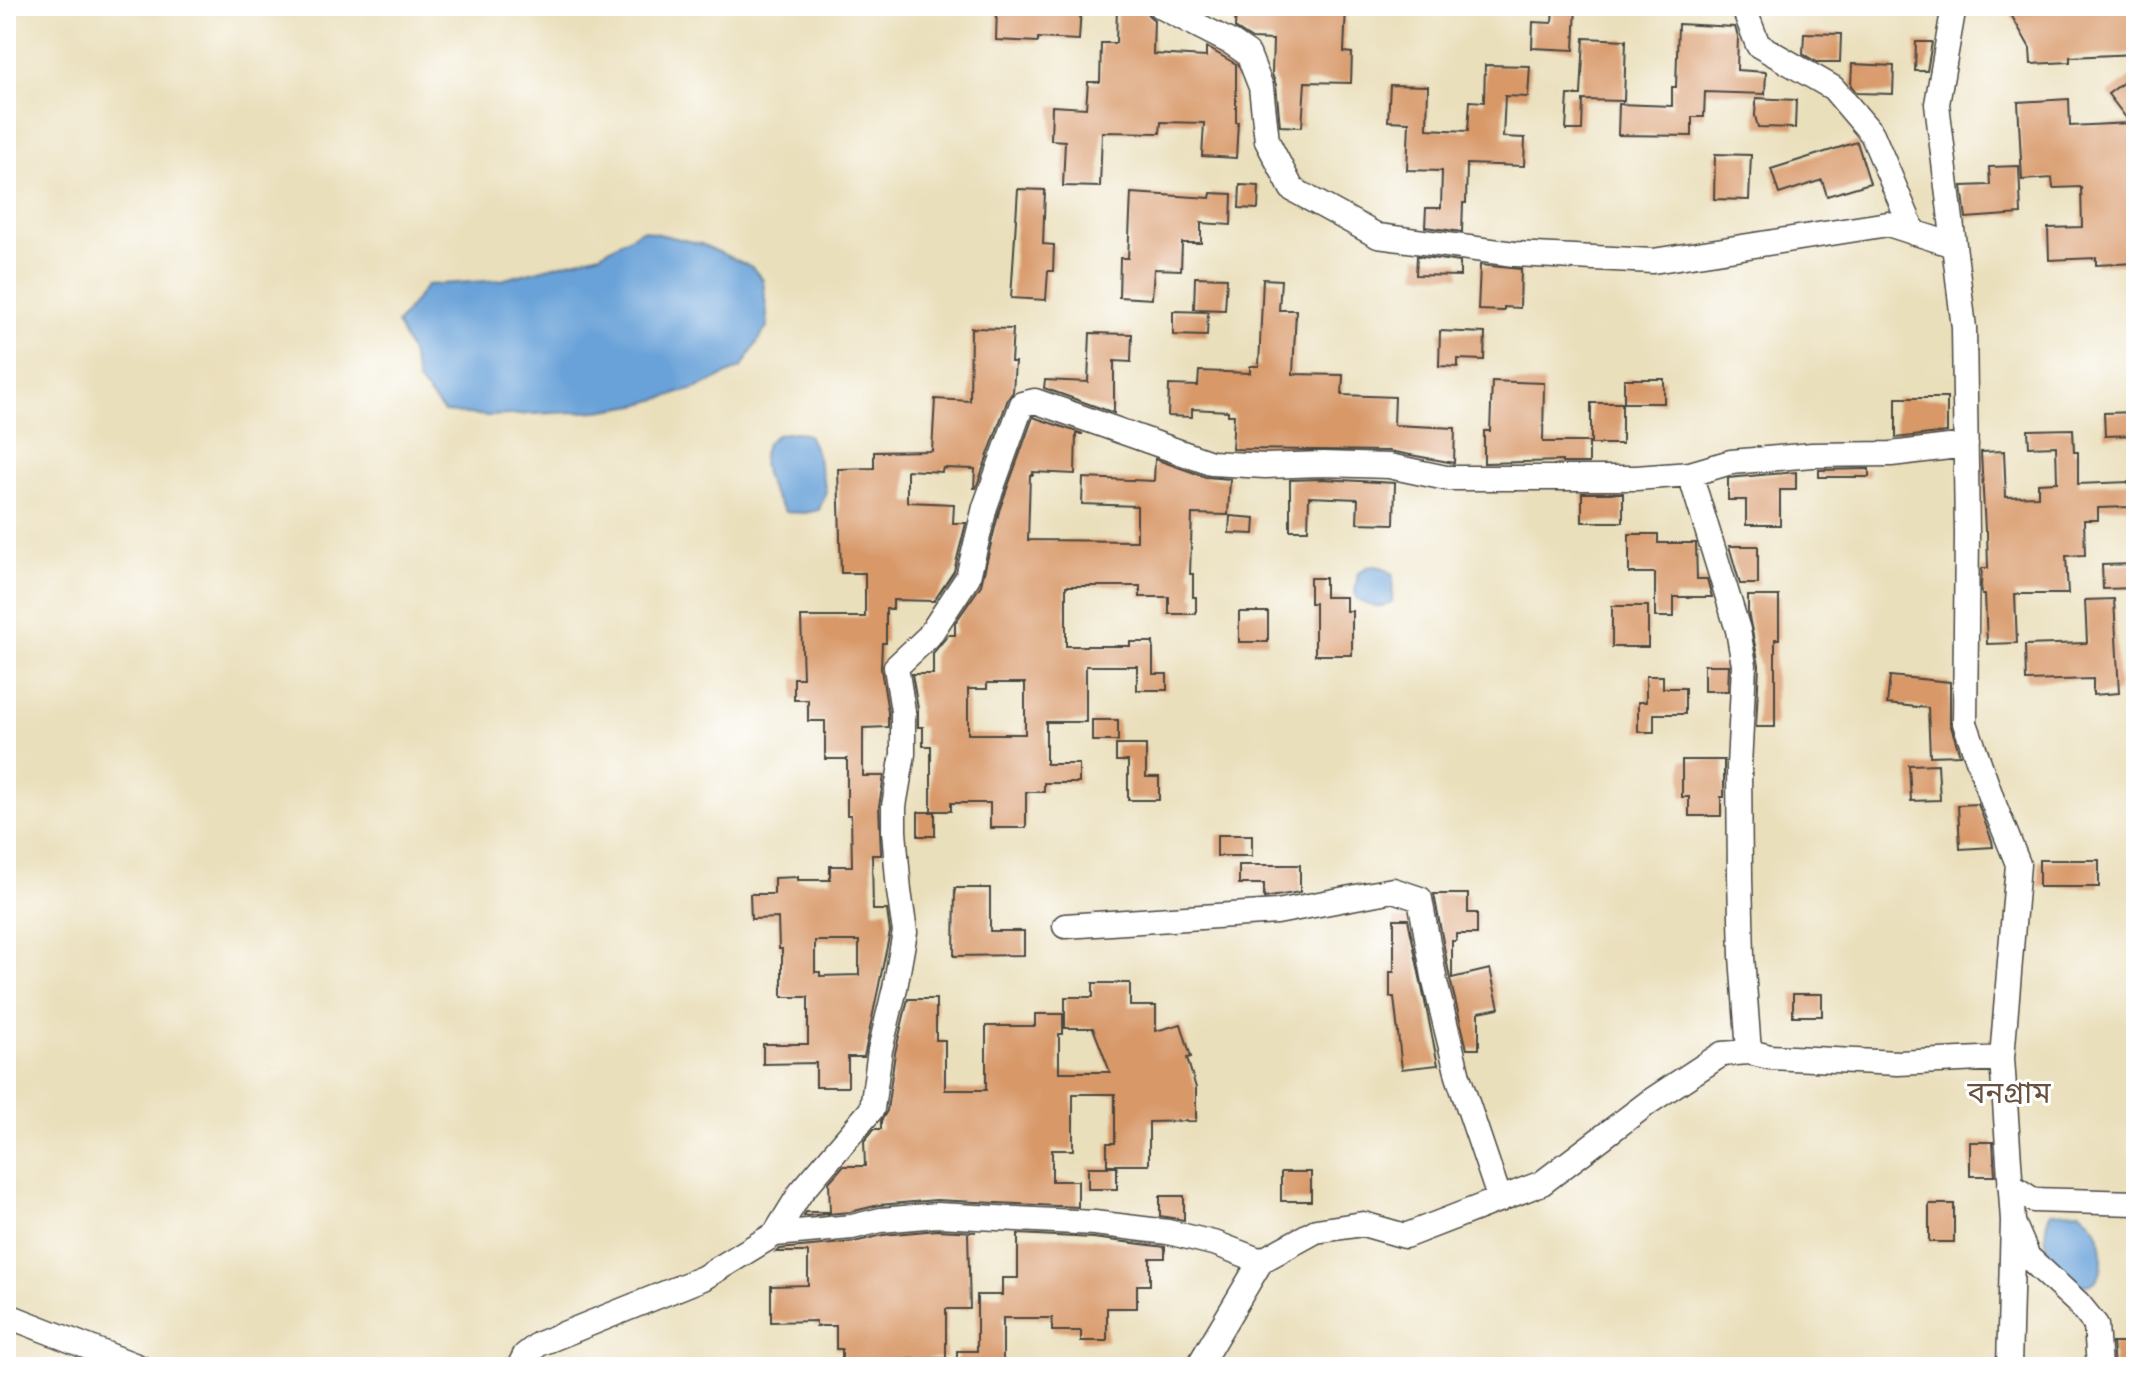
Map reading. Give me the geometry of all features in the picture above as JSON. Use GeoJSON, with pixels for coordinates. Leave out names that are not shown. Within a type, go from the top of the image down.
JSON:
{"type":"FeatureCollection","features":[{"type":"Feature","properties":{"kind":"street"},"geometry":{"type":"LineString","coordinates":[[1160,6],[1248,54],[1261,87],[1267,141],[1292,189],[1378,236],[1514,254],[1653,261],[1888,224],[1953,245]]}},
{"type":"Feature","properties":{"kind":"street"},"geometry":{"type":"LineString","coordinates":[[1743,6],[1758,45],[1833,88],[1872,134],[1914,233]]}},
{"type":"Feature","properties":{"kind":"street"},"geometry":{"type":"LineString","coordinates":[[1954,6],[1937,104],[1964,328],[1965,723],[2018,864],[2002,1058],[2013,1221],[2009,1367]]}},
{"type":"Feature","properties":{"kind":"street"},"geometry":{"type":"LineString","coordinates":[[775,1234],[801,1192],[872,1109],[880,1050],[905,932],[894,831],[894,806],[903,754],[903,711],[896,667],[929,636],[968,577],[985,507],[1022,404],[1035,401],[1211,463],[1389,466],[1446,478],[1636,478],[1690,474],[1731,462],[1812,455],[1891,454],[1966,445]]}},
{"type":"Feature","properties":{"kind":"street"},"geometry":{"type":"LineString","coordinates":[[1690,474],[1738,630],[1744,665],[1739,766],[1740,877],[1749,1052]]}},
{"type":"Feature","properties":{"kind":"street"},"geometry":{"type":"LineString","coordinates":[[1065,926],[1277,912],[1393,890],[1420,899],[1435,982],[1458,1076],[1500,1200]]}},
{"type":"Feature","properties":{"kind":"street"},"geometry":{"type":"LineString","coordinates":[[1198,1367],[1261,1261],[1316,1231],[1363,1224],[1405,1236],[1542,1183],[1649,1102],[1722,1054],[1749,1052],[1770,1057],[1898,1063],[2002,1058]]}},
{"type":"Feature","properties":{"kind":"street"},"geometry":{"type":"LineString","coordinates":[[2010,1185],[2033,1200],[2136,1203]]}},
{"type":"Feature","properties":{"kind":"street"},"geometry":{"type":"LineString","coordinates":[[519,1367],[525,1355],[539,1344],[703,1278],[775,1234],[937,1215],[1027,1219],[1168,1232],[1217,1244],[1261,1261]]}},
{"type":"Feature","properties":{"kind":"street"},"geometry":{"type":"LineString","coordinates":[[2013,1221],[2028,1257],[2078,1303],[2096,1325],[2099,1367]]}},
{"type":"Feature","properties":{"kind":"street"},"geometry":{"type":"LineString","coordinates":[[6,1315],[139,1367]]}},
{"type":"Feature","properties":{"kind":"water"},"geometry":{"type":"Polygon","coordinates":[[[642,230],[701,244],[752,267],[763,280],[768,325],[742,367],[698,388],[637,405],[598,411],[489,416],[444,412],[418,381],[411,353],[397,324],[427,285],[501,280],[600,254],[642,230]]]}},
{"type":"Feature","properties":{"kind":"water"},"geometry":{"type":"Polygon","coordinates":[[[797,432],[808,435],[816,451],[826,491],[819,510],[805,513],[786,512],[769,485],[763,462],[768,442],[777,435],[797,432]]]}},
{"type":"Feature","properties":{"kind":"water"},"geometry":{"type":"Polygon","coordinates":[[[1376,566],[1393,575],[1392,603],[1383,606],[1365,604],[1357,599],[1355,592],[1358,573],[1376,566]]]}},
{"type":"Feature","properties":{"kind":"water"},"geometry":{"type":"Polygon","coordinates":[[[2080,1211],[2099,1235],[2102,1254],[2100,1274],[2092,1283],[2080,1284],[2056,1266],[2048,1250],[2046,1232],[2051,1212],[2080,1211]]]}},
{"type":"Feature","properties":{"kind":"building"},"geometry":{"type":"Polygon","coordinates":[[[997,6],[1081,6],[1079,40],[996,40],[997,6]]]}},
{"type":"Feature","properties":{"kind":"building"},"geometry":{"type":"Polygon","coordinates":[[[1236,6],[1346,6],[1344,52],[1352,53],[1351,83],[1305,82],[1302,127],[1280,126],[1272,74],[1273,40],[1252,39],[1235,28],[1236,6]]]}},
{"type":"Feature","properties":{"kind":"building"},"geometry":{"type":"Polygon","coordinates":[[[1553,6],[1576,6],[1574,50],[1532,48],[1533,22],[1552,23],[1553,6]]]}},
{"type":"Feature","properties":{"kind":"building"},"geometry":{"type":"Polygon","coordinates":[[[2006,6],[2136,6],[2136,54],[2070,57],[2070,62],[2031,64],[2030,48],[2006,6]]]}},
{"type":"Feature","properties":{"kind":"building"},"geometry":{"type":"Polygon","coordinates":[[[1117,7],[1145,8],[1154,20],[1153,54],[1206,57],[1206,47],[1236,64],[1236,158],[1202,156],[1204,123],[1161,122],[1160,133],[1102,132],[1100,187],[1063,186],[1065,141],[1051,140],[1052,106],[1086,108],[1088,82],[1100,82],[1101,43],[1116,43],[1117,7]]]}},
{"type":"Feature","properties":{"kind":"building"},"geometry":{"type":"Polygon","coordinates":[[[1678,24],[1735,27],[1738,36],[1737,70],[1766,72],[1765,94],[1705,92],[1704,117],[1692,117],[1692,136],[1618,135],[1619,104],[1672,106],[1672,87],[1676,87],[1678,24]]]}},
{"type":"Feature","properties":{"kind":"building"},"geometry":{"type":"Polygon","coordinates":[[[1804,33],[1841,34],[1840,62],[1817,62],[1803,54],[1804,33]]]}},
{"type":"Feature","properties":{"kind":"building"},"geometry":{"type":"Polygon","coordinates":[[[1584,38],[1626,40],[1624,101],[1583,100],[1582,130],[1566,130],[1568,95],[1581,95],[1584,38]]]}},
{"type":"Feature","properties":{"kind":"building"},"geometry":{"type":"Polygon","coordinates":[[[1916,42],[1932,42],[1927,71],[1915,71],[1916,42]]]}},
{"type":"Feature","properties":{"kind":"building"},"geometry":{"type":"Polygon","coordinates":[[[1852,64],[1894,66],[1893,94],[1857,93],[1851,86],[1852,64]]]}},
{"type":"Feature","properties":{"kind":"building"},"geometry":{"type":"Polygon","coordinates":[[[1485,65],[1530,66],[1528,97],[1505,96],[1503,137],[1525,138],[1524,166],[1467,164],[1462,232],[1425,227],[1426,208],[1441,208],[1442,171],[1407,170],[1409,122],[1388,121],[1390,85],[1428,86],[1427,129],[1468,131],[1470,101],[1484,102],[1485,65]]]}},
{"type":"Feature","properties":{"kind":"building"},"geometry":{"type":"Polygon","coordinates":[[[2136,73],[2136,263],[2096,265],[2096,258],[2049,260],[2048,228],[2082,227],[2081,187],[2053,188],[2052,178],[2022,180],[2018,102],[2069,99],[2070,126],[2130,123],[2108,94],[2136,73]]]}},
{"type":"Feature","properties":{"kind":"building"},"geometry":{"type":"Polygon","coordinates":[[[1756,98],[1796,100],[1795,128],[1758,127],[1756,98]]]}},
{"type":"Feature","properties":{"kind":"building"},"geometry":{"type":"Polygon","coordinates":[[[1857,142],[1870,183],[1827,196],[1822,180],[1779,194],[1771,169],[1857,142]]]}},
{"type":"Feature","properties":{"kind":"building"},"geometry":{"type":"Polygon","coordinates":[[[1715,154],[1751,155],[1749,200],[1714,199],[1715,154]]]}},
{"type":"Feature","properties":{"kind":"building"},"geometry":{"type":"Polygon","coordinates":[[[2019,166],[2021,214],[1966,218],[1962,186],[1990,185],[1989,167],[2019,166]]]}},
{"type":"Feature","properties":{"kind":"building"},"geometry":{"type":"Polygon","coordinates":[[[1240,185],[1259,186],[1258,209],[1239,208],[1240,185]]]}},
{"type":"Feature","properties":{"kind":"building"},"geometry":{"type":"Polygon","coordinates":[[[1018,189],[1045,190],[1043,244],[1054,245],[1053,271],[1048,271],[1046,300],[1011,298],[1018,189]]]}},
{"type":"Feature","properties":{"kind":"building"},"geometry":{"type":"Polygon","coordinates":[[[1131,193],[1210,198],[1211,193],[1232,194],[1231,225],[1201,223],[1201,243],[1182,243],[1181,270],[1154,269],[1152,299],[1119,297],[1120,258],[1128,258],[1131,193]]]}},
{"type":"Feature","properties":{"kind":"building"},"geometry":{"type":"Polygon","coordinates":[[[1417,256],[1460,262],[1460,276],[1416,275],[1417,256]]]}},
{"type":"Feature","properties":{"kind":"building"},"geometry":{"type":"Polygon","coordinates":[[[1480,265],[1521,269],[1520,308],[1478,310],[1480,265]]]}},
{"type":"Feature","properties":{"kind":"building"},"geometry":{"type":"Polygon","coordinates":[[[1195,277],[1227,278],[1225,310],[1194,309],[1195,277]]]}},
{"type":"Feature","properties":{"kind":"building"},"geometry":{"type":"Polygon","coordinates":[[[1263,279],[1281,280],[1279,310],[1296,310],[1293,374],[1343,375],[1342,395],[1395,397],[1394,425],[1455,428],[1454,463],[1389,451],[1232,449],[1234,415],[1228,415],[1228,411],[1192,409],[1192,417],[1168,416],[1169,385],[1198,386],[1199,371],[1250,373],[1250,366],[1259,366],[1263,279]]]}},
{"type":"Feature","properties":{"kind":"building"},"geometry":{"type":"Polygon","coordinates":[[[1173,311],[1208,312],[1207,336],[1173,335],[1173,311]]]}},
{"type":"Feature","properties":{"kind":"building"},"geometry":{"type":"Polygon","coordinates":[[[971,328],[1013,329],[1013,392],[976,488],[975,469],[943,468],[942,472],[907,470],[907,502],[954,504],[953,523],[966,523],[954,571],[934,601],[893,600],[893,609],[886,609],[886,643],[882,643],[881,669],[888,727],[863,728],[863,776],[884,776],[879,806],[881,855],[872,855],[873,910],[887,910],[890,932],[864,1057],[848,1057],[848,1087],[816,1087],[816,1063],[763,1064],[763,1044],[808,1044],[808,997],[782,997],[782,949],[779,949],[778,918],[751,919],[750,894],[774,894],[774,878],[830,880],[830,866],[852,866],[851,815],[847,815],[847,759],[825,759],[825,721],[808,721],[808,700],[794,700],[794,678],[803,678],[801,617],[865,617],[865,573],[841,573],[838,469],[874,468],[874,452],[932,451],[935,399],[970,401],[971,328]],[[815,941],[815,972],[820,972],[820,976],[859,975],[859,941],[815,941]]]}},
{"type":"Feature","properties":{"kind":"building"},"geometry":{"type":"Polygon","coordinates":[[[1440,331],[1485,333],[1484,360],[1458,359],[1458,367],[1439,366],[1440,331]]]}},
{"type":"Feature","properties":{"kind":"building"},"geometry":{"type":"Polygon","coordinates":[[[1090,333],[1132,334],[1131,362],[1114,361],[1114,413],[1044,388],[1045,380],[1088,382],[1090,333]]]}},
{"type":"Feature","properties":{"kind":"building"},"geometry":{"type":"Polygon","coordinates":[[[1624,379],[1664,379],[1664,403],[1624,403],[1624,379]]]}},
{"type":"Feature","properties":{"kind":"building"},"geometry":{"type":"Polygon","coordinates":[[[1492,381],[1544,383],[1543,442],[1589,442],[1589,463],[1484,463],[1484,431],[1490,431],[1492,381]]]}},
{"type":"Feature","properties":{"kind":"building"},"geometry":{"type":"Polygon","coordinates":[[[1896,398],[1947,398],[1947,432],[1896,438],[1896,398]]]}},
{"type":"Feature","properties":{"kind":"building"},"geometry":{"type":"Polygon","coordinates":[[[1591,403],[1622,403],[1622,444],[1591,444],[1591,403]]]}},
{"type":"Feature","properties":{"kind":"building"},"geometry":{"type":"Polygon","coordinates":[[[2136,412],[2136,435],[2105,436],[2104,413],[2136,412]]]}},
{"type":"Feature","properties":{"kind":"building"},"geometry":{"type":"Polygon","coordinates":[[[1033,417],[1083,434],[1076,434],[1075,474],[1033,472],[1030,475],[1028,540],[1137,541],[1137,506],[1082,504],[1083,478],[1154,481],[1155,459],[1206,477],[1230,479],[1228,515],[1192,514],[1190,574],[1193,574],[1196,614],[1169,614],[1169,597],[1140,597],[1140,586],[1066,586],[1066,646],[1130,646],[1130,642],[1153,642],[1153,674],[1167,674],[1167,690],[1137,690],[1137,666],[1086,666],[1086,722],[1046,722],[1046,764],[1079,764],[1079,783],[1044,783],[1044,792],[1026,792],[1026,828],[990,828],[990,803],[951,803],[951,811],[931,811],[931,746],[923,746],[923,727],[918,727],[912,674],[933,674],[933,653],[948,635],[955,635],[955,623],[981,585],[999,511],[1033,417]],[[987,683],[987,689],[968,689],[968,734],[1025,734],[1025,683],[987,683]]]}},
{"type":"Feature","properties":{"kind":"building"},"geometry":{"type":"Polygon","coordinates":[[[2073,429],[2074,452],[2078,452],[2078,484],[2129,482],[2129,507],[2098,508],[2098,520],[2084,520],[2085,555],[2066,556],[2068,594],[2015,594],[2017,643],[1987,644],[1985,595],[1982,595],[1981,585],[1982,568],[1988,568],[1981,452],[2004,451],[2006,497],[2038,496],[2038,483],[2057,482],[2056,446],[2029,447],[2028,430],[2073,429]]]}},
{"type":"Feature","properties":{"kind":"building"},"geometry":{"type":"Polygon","coordinates":[[[1869,469],[1869,477],[1819,477],[1819,470],[1869,469]]]}},
{"type":"Feature","properties":{"kind":"building"},"geometry":{"type":"Polygon","coordinates":[[[1796,472],[1796,490],[1780,490],[1780,525],[1746,525],[1746,500],[1728,500],[1728,478],[1796,472]]]}},
{"type":"Feature","properties":{"kind":"building"},"geometry":{"type":"Polygon","coordinates":[[[1290,480],[1395,483],[1394,524],[1357,523],[1358,499],[1309,497],[1308,530],[1290,530],[1290,480]]]}},
{"type":"Feature","properties":{"kind":"building"},"geometry":{"type":"Polygon","coordinates":[[[1582,493],[1623,493],[1623,522],[1582,522],[1582,493]]]}},
{"type":"Feature","properties":{"kind":"building"},"geometry":{"type":"Polygon","coordinates":[[[1230,516],[1255,518],[1254,534],[1229,533],[1230,516]]]}},
{"type":"Feature","properties":{"kind":"building"},"geometry":{"type":"Polygon","coordinates":[[[1629,534],[1658,534],[1658,543],[1696,543],[1697,579],[1707,579],[1712,597],[1674,597],[1674,617],[1655,617],[1655,573],[1629,573],[1629,534]]]}},
{"type":"Feature","properties":{"kind":"building"},"geometry":{"type":"Polygon","coordinates":[[[1729,546],[1758,546],[1758,584],[1740,584],[1729,546]]]}},
{"type":"Feature","properties":{"kind":"building"},"geometry":{"type":"Polygon","coordinates":[[[2136,564],[2136,588],[2103,589],[2102,565],[2136,564]]]}},
{"type":"Feature","properties":{"kind":"building"},"geometry":{"type":"Polygon","coordinates":[[[1310,578],[1325,578],[1325,597],[1346,597],[1346,611],[1352,611],[1352,655],[1315,655],[1315,603],[1310,603],[1310,578]]]}},
{"type":"Feature","properties":{"kind":"building"},"geometry":{"type":"Polygon","coordinates":[[[1748,596],[1779,596],[1779,639],[1775,639],[1775,727],[1756,727],[1759,665],[1748,612],[1748,596]]]}},
{"type":"Feature","properties":{"kind":"building"},"geometry":{"type":"Polygon","coordinates":[[[2114,599],[2119,693],[2093,695],[2093,679],[2026,681],[2025,645],[2087,643],[2085,600],[2114,599]]]}},
{"type":"Feature","properties":{"kind":"building"},"geometry":{"type":"Polygon","coordinates":[[[1612,606],[1648,606],[1648,647],[1612,647],[1612,606]]]}},
{"type":"Feature","properties":{"kind":"building"},"geometry":{"type":"Polygon","coordinates":[[[1239,612],[1268,612],[1268,642],[1239,642],[1239,612]]]}},
{"type":"Feature","properties":{"kind":"building"},"geometry":{"type":"Polygon","coordinates":[[[1704,665],[1729,665],[1728,691],[1704,691],[1704,665]]]}},
{"type":"Feature","properties":{"kind":"building"},"geometry":{"type":"Polygon","coordinates":[[[1646,676],[1663,676],[1663,688],[1685,688],[1685,714],[1654,714],[1654,732],[1638,732],[1638,702],[1646,702],[1646,676]]]}},
{"type":"Feature","properties":{"kind":"building"},"geometry":{"type":"Polygon","coordinates":[[[1890,676],[1950,682],[1950,723],[1960,755],[1930,756],[1928,708],[1887,704],[1890,676]]]}},
{"type":"Feature","properties":{"kind":"building"},"geometry":{"type":"Polygon","coordinates":[[[1092,720],[1118,720],[1118,741],[1092,741],[1092,720]]]}},
{"type":"Feature","properties":{"kind":"building"},"geometry":{"type":"Polygon","coordinates":[[[1116,745],[1146,745],[1146,777],[1159,777],[1159,800],[1128,800],[1128,761],[1116,761],[1116,745]]]}},
{"type":"Feature","properties":{"kind":"building"},"geometry":{"type":"Polygon","coordinates":[[[1682,760],[1724,760],[1721,816],[1689,816],[1689,797],[1682,797],[1682,760]]]}},
{"type":"Feature","properties":{"kind":"building"},"geometry":{"type":"Polygon","coordinates":[[[1938,764],[1940,800],[1911,801],[1909,765],[1938,764]]]}},
{"type":"Feature","properties":{"kind":"building"},"geometry":{"type":"Polygon","coordinates":[[[1978,804],[1993,847],[1960,849],[1958,805],[1978,804]]]}},
{"type":"Feature","properties":{"kind":"building"},"geometry":{"type":"Polygon","coordinates":[[[918,812],[935,812],[935,836],[918,836],[918,812]]]}},
{"type":"Feature","properties":{"kind":"building"},"geometry":{"type":"Polygon","coordinates":[[[1217,835],[1252,835],[1252,856],[1217,856],[1217,835]]]}},
{"type":"Feature","properties":{"kind":"building"},"geometry":{"type":"Polygon","coordinates":[[[2039,860],[2099,860],[2099,887],[2039,887],[2039,860]]]}},
{"type":"Feature","properties":{"kind":"building"},"geometry":{"type":"Polygon","coordinates":[[[1239,865],[1300,865],[1300,892],[1264,898],[1264,884],[1239,884],[1239,865]]]}},
{"type":"Feature","properties":{"kind":"building"},"geometry":{"type":"Polygon","coordinates":[[[955,888],[990,888],[990,931],[1024,931],[1024,955],[954,956],[955,888]]]}},
{"type":"Feature","properties":{"kind":"building"},"geometry":{"type":"Polygon","coordinates":[[[1434,894],[1468,894],[1468,913],[1477,913],[1477,934],[1456,934],[1456,941],[1452,941],[1452,978],[1490,969],[1499,1008],[1479,1012],[1479,1049],[1467,1049],[1434,894]]]}},
{"type":"Feature","properties":{"kind":"building"},"geometry":{"type":"Polygon","coordinates":[[[1394,919],[1408,919],[1438,1065],[1402,1069],[1394,997],[1390,997],[1390,972],[1394,972],[1394,919]]]}},
{"type":"Feature","properties":{"kind":"building"},"geometry":{"type":"Polygon","coordinates":[[[1093,983],[1130,983],[1130,1006],[1156,1006],[1156,1031],[1181,1024],[1196,1088],[1196,1121],[1149,1122],[1149,1165],[1107,1165],[1107,1143],[1115,1143],[1115,1094],[1073,1094],[1073,1150],[1052,1150],[1052,1181],[1078,1181],[1078,1207],[936,1200],[804,1216],[806,1212],[830,1212],[829,1182],[843,1166],[865,1166],[864,1141],[874,1129],[881,1129],[881,1121],[887,1111],[895,1053],[908,999],[936,999],[936,1040],[945,1040],[945,1090],[986,1090],[986,1026],[1035,1026],[1035,1014],[1063,1014],[1063,1034],[1059,1034],[1059,1072],[1110,1072],[1093,1028],[1065,1028],[1065,997],[1093,997],[1093,983]]]}},
{"type":"Feature","properties":{"kind":"building"},"geometry":{"type":"Polygon","coordinates":[[[1793,994],[1822,994],[1822,1016],[1793,1016],[1793,994]]]}},
{"type":"Feature","properties":{"kind":"building"},"geometry":{"type":"Polygon","coordinates":[[[1970,1142],[1993,1142],[1995,1176],[1970,1176],[1970,1142]]]}},
{"type":"Feature","properties":{"kind":"building"},"geometry":{"type":"Polygon","coordinates":[[[1088,1167],[1117,1167],[1117,1189],[1088,1189],[1088,1167]]]}},
{"type":"Feature","properties":{"kind":"building"},"geometry":{"type":"Polygon","coordinates":[[[1281,1172],[1311,1172],[1311,1201],[1281,1201],[1281,1172]]]}},
{"type":"Feature","properties":{"kind":"building"},"geometry":{"type":"Polygon","coordinates":[[[1160,1196],[1184,1196],[1184,1220],[1160,1216],[1160,1196]]]}},
{"type":"Feature","properties":{"kind":"building"},"geometry":{"type":"Polygon","coordinates":[[[1929,1204],[1954,1204],[1954,1242],[1929,1242],[1929,1204]]]}},
{"type":"Feature","properties":{"kind":"building"},"geometry":{"type":"Polygon","coordinates":[[[937,1230],[976,1232],[968,1232],[970,1309],[946,1309],[946,1358],[865,1361],[865,1367],[842,1367],[842,1349],[836,1349],[836,1326],[816,1326],[816,1321],[771,1322],[771,1286],[808,1285],[808,1252],[776,1252],[780,1249],[937,1230]]]}},
{"type":"Feature","properties":{"kind":"building"},"geometry":{"type":"Polygon","coordinates":[[[1018,1234],[1093,1238],[1165,1247],[1165,1258],[1150,1258],[1150,1285],[1137,1285],[1137,1308],[1107,1308],[1107,1341],[1081,1341],[1081,1331],[1052,1331],[1052,1318],[1003,1318],[1003,1367],[957,1367],[957,1351],[977,1351],[977,1295],[1002,1295],[1002,1278],[1018,1278],[1018,1234]]]}},
{"type":"Feature","properties":{"kind":"building"},"geometry":{"type":"Polygon","coordinates":[[[2112,1343],[2125,1343],[2125,1350],[2136,1350],[2136,1367],[2114,1367],[2112,1343]]]}},
{"type":"Feature","properties":{"kind":"district","name":"বনগ্রাম"},"geometry":{"type":"Point","coordinates":[2009,1094]}}]}
